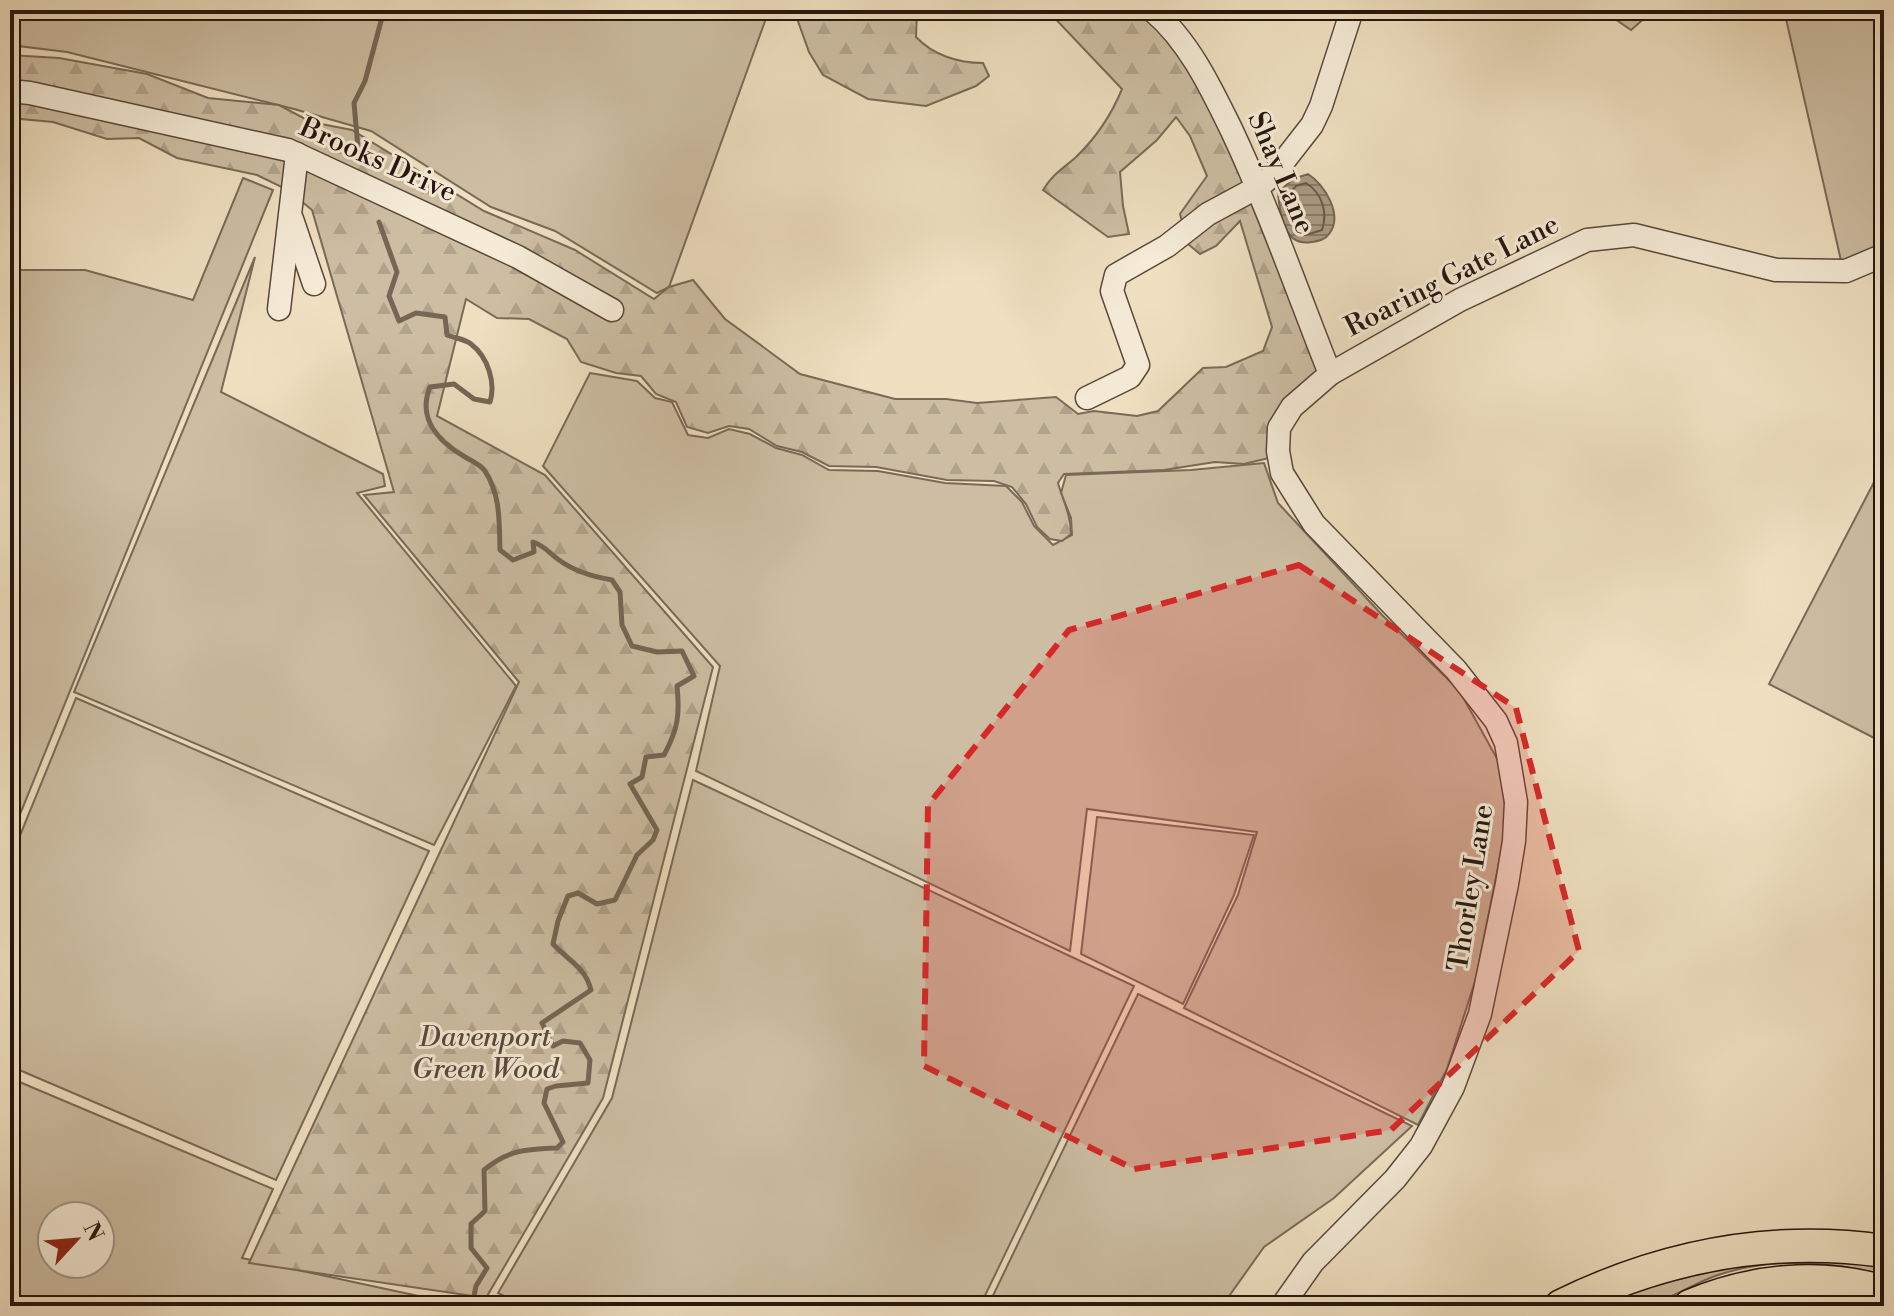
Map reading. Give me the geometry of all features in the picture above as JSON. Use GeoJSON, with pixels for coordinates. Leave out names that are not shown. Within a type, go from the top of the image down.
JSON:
{"type":"FeatureCollection","features":[{"type":"Feature","properties":{"kind":"highway"},"geometry":{"type":"LineString","coordinates":[[1561,1306],[1644,1270],[1731,1250],[1820,1246],[1884,1251]]}},
{"type":"Feature","properties":{"kind":"highway"},"geometry":{"type":"LineString","coordinates":[[1690,1306],[1753,1286],[1785,1282],[1849,1284],[1884,1292]]}},
{"type":"Feature","properties":{"kind":"street","name":"Shay Lane"},"geometry":{"type":"LineString","coordinates":[[1152,10],[1171,26],[1212,90],[1258,187],[1330,374]]}},
{"type":"Feature","properties":{"kind":"street"},"geometry":{"type":"LineString","coordinates":[[1087,398],[1130,377],[1138,365],[1112,291],[1116,275],[1167,246],[1218,208],[1258,187],[1273,175],[1312,125],[1352,10]]}},
{"type":"Feature","properties":{"kind":"street","name":"Brooks Drive"},"geometry":{"type":"LineString","coordinates":[[10,91],[285,149],[518,257],[612,310]]}},
{"type":"Feature","properties":{"kind":"street"},"geometry":{"type":"LineString","coordinates":[[279,309],[297,154]]}},
{"type":"Feature","properties":{"kind":"street"},"geometry":{"type":"LineString","coordinates":[[290,214],[314,284]]}},
{"type":"Feature","properties":{"kind":"street","name":"Roaring Gate Lane"},"geometry":{"type":"LineString","coordinates":[[1330,374],[1460,300],[1587,240],[1634,235],[1776,270],[1846,271],[1884,255]]}},
{"type":"Feature","properties":{"kind":"street","name":"Thorley Lane"},"geometry":{"type":"LineString","coordinates":[[1282,1306],[1313,1262],[1395,1179],[1421,1146],[1453,1087],[1480,1014],[1514,841],[1516,802],[1513,773],[1506,743],[1496,721],[1456,670],[1314,524],[1282,473],[1278,451],[1279,428],[1292,407],[1330,374]]}},
{"type":"Feature","properties":{"kind":"highlighted area"},"geometry":{"type":"Polygon","coordinates":[[[1299,565],[1516,708],[1579,951],[1391,1130],[1134,1169],[924,1066],[928,805],[1069,630],[1299,565]]]}},
{"type":"Feature","properties":{"kind":"green space"},"geometry":{"type":"Polygon","coordinates":[[[10,10],[769,10],[669,287],[657,293],[555,231],[491,207],[371,131],[67,52],[10,45],[10,10]]]}},
{"type":"Feature","properties":{"kind":"green space"},"geometry":{"type":"Polygon","coordinates":[[[794,10],[917,10],[916,37],[946,57],[983,63],[989,76],[976,86],[926,106],[868,99],[823,75],[809,52],[794,10]]]}},
{"type":"Feature","properties":{"kind":"green space","name":"Davenport Green Wood"},"geometry":{"type":"Polygon","coordinates":[[[1047,10],[1152,10],[1212,90],[1330,374],[1311,389],[1273,457],[1244,464],[1215,462],[1164,470],[1064,474],[1058,483],[1071,534],[1062,541],[1050,539],[1037,527],[1026,504],[1012,487],[994,481],[947,480],[876,467],[829,466],[802,452],[777,446],[749,429],[729,426],[708,433],[687,427],[676,402],[656,394],[641,376],[616,373],[581,362],[567,339],[529,319],[497,318],[466,299],[437,416],[545,475],[713,667],[603,1098],[486,1298],[249,1263],[519,682],[364,495],[394,492],[312,210],[288,190],[257,175],[177,158],[139,138],[107,139],[53,122],[10,118],[10,55],[59,58],[147,74],[208,98],[279,105],[311,122],[352,130],[484,211],[575,250],[654,299],[669,287],[693,280],[725,319],[800,374],[895,399],[946,399],[977,403],[1056,397],[1078,414],[1094,411],[1137,416],[1158,411],[1203,368],[1226,367],[1263,351],[1272,327],[1240,221],[1216,246],[1200,254],[1188,244],[1180,214],[1207,176],[1190,136],[1176,117],[1157,140],[1120,172],[1129,234],[1108,237],[1043,190],[1096,134],[1122,89],[1047,10]]]}},
{"type":"Feature","properties":{"kind":"green space"},"geometry":{"type":"Polygon","coordinates":[[[1602,10],[1654,10],[1631,30],[1602,10]]]}},
{"type":"Feature","properties":{"kind":"green space"},"geometry":{"type":"Polygon","coordinates":[[[1784,10],[1884,10],[1884,246],[1842,265],[1784,10]]]}},
{"type":"Feature","properties":{"kind":"green space"},"geometry":{"type":"Polygon","coordinates":[[[243,178],[273,190],[10,839],[10,270],[85,270],[193,300],[243,178]]]}},
{"type":"Feature","properties":{"kind":"green space"},"geometry":{"type":"Polygon","coordinates":[[[255,257],[221,392],[383,474],[385,486],[357,493],[516,686],[434,845],[74,692],[255,257]]]}},
{"type":"Feature","properties":{"kind":"green space"},"geometry":{"type":"Polygon","coordinates":[[[590,373],[637,381],[655,398],[672,402],[688,435],[708,438],[729,429],[802,455],[829,470],[878,471],[945,483],[1006,486],[1022,502],[1034,526],[1053,545],[1072,535],[1071,518],[1061,493],[1066,475],[1191,470],[1264,463],[1278,503],[1383,616],[1459,690],[1500,764],[1507,822],[1476,978],[1447,1069],[1418,1125],[1184,1008],[1238,895],[1257,832],[1087,809],[1070,951],[696,771],[720,666],[543,466],[590,373]]]}},
{"type":"Feature","properties":{"kind":"green space"},"geometry":{"type":"Polygon","coordinates":[[[1884,463],[1884,743],[1769,684],[1884,463]]]}},
{"type":"Feature","properties":{"kind":"green space"},"geometry":{"type":"Polygon","coordinates":[[[76,698],[429,851],[276,1180],[10,1066],[10,860],[76,698]]]}},
{"type":"Feature","properties":{"kind":"green space"},"geometry":{"type":"Polygon","coordinates":[[[693,780],[1134,986],[980,1306],[525,1306],[498,1293],[612,1098],[693,780]]]}},
{"type":"Feature","properties":{"kind":"green space"},"geometry":{"type":"Polygon","coordinates":[[[1097,817],[1254,835],[1234,895],[1183,1004],[1081,954],[1097,817]]]}},
{"type":"Feature","properties":{"kind":"green space"},"geometry":{"type":"Polygon","coordinates":[[[1138,994],[1412,1126],[1334,1198],[1264,1247],[1222,1306],[988,1306],[1138,994]]]}},
{"type":"Feature","properties":{"kind":"green space"},"geometry":{"type":"Polygon","coordinates":[[[10,1078],[273,1189],[242,1258],[451,1303],[450,1306],[10,1306],[10,1078]]]}},
{"type":"Feature","properties":{"kind":"green space"},"geometry":{"type":"Polygon","coordinates":[[[1743,1258],[1884,1260],[1884,1275],[1822,1264],[1780,1263],[1718,1275],[1646,1305],[1637,1306],[1640,1302],[1584,1302],[1743,1258]]]}},
{"type":"Feature","properties":{"kind":"green space"},"geometry":{"type":"Polygon","coordinates":[[[1799,1289],[1884,1306],[1714,1306],[1799,1289]]]}},
{"type":"Feature","properties":{"kind":"water"},"geometry":{"type":"Polygon","coordinates":[[[1308,174],[1326,192],[1334,218],[1326,238],[1303,242],[1295,240],[1285,228],[1278,193],[1293,179],[1308,174]]]}},
{"type":"Feature","properties":{"kind":"waterway"},"geometry":{"type":"LineString","coordinates":[[358,148],[354,103],[365,81],[384,10]]}},
{"type":"Feature","properties":{"kind":"waterway"},"geometry":{"type":"LineString","coordinates":[[379,222],[397,272],[389,296],[399,321],[416,313],[445,317],[447,335],[477,349],[489,371],[492,387],[490,402],[474,399],[454,384],[430,387],[426,409],[432,428],[446,444],[481,467],[490,480],[498,509],[500,550],[513,560],[534,552],[533,542],[571,567],[612,580],[620,592],[622,625],[632,646],[657,652],[682,651],[694,676],[677,686],[677,722],[664,755],[646,757],[642,777],[630,784],[657,830],[653,840],[637,855],[615,900],[597,904],[578,893],[568,896],[558,921],[553,944],[581,970],[591,990],[542,1023],[553,1046],[563,1041],[580,1043],[590,1060],[588,1083],[547,1089],[544,1103],[563,1142],[557,1148],[518,1152],[501,1158],[484,1170],[485,1211],[471,1224],[471,1248],[487,1268],[476,1286],[472,1306]]}}]}
